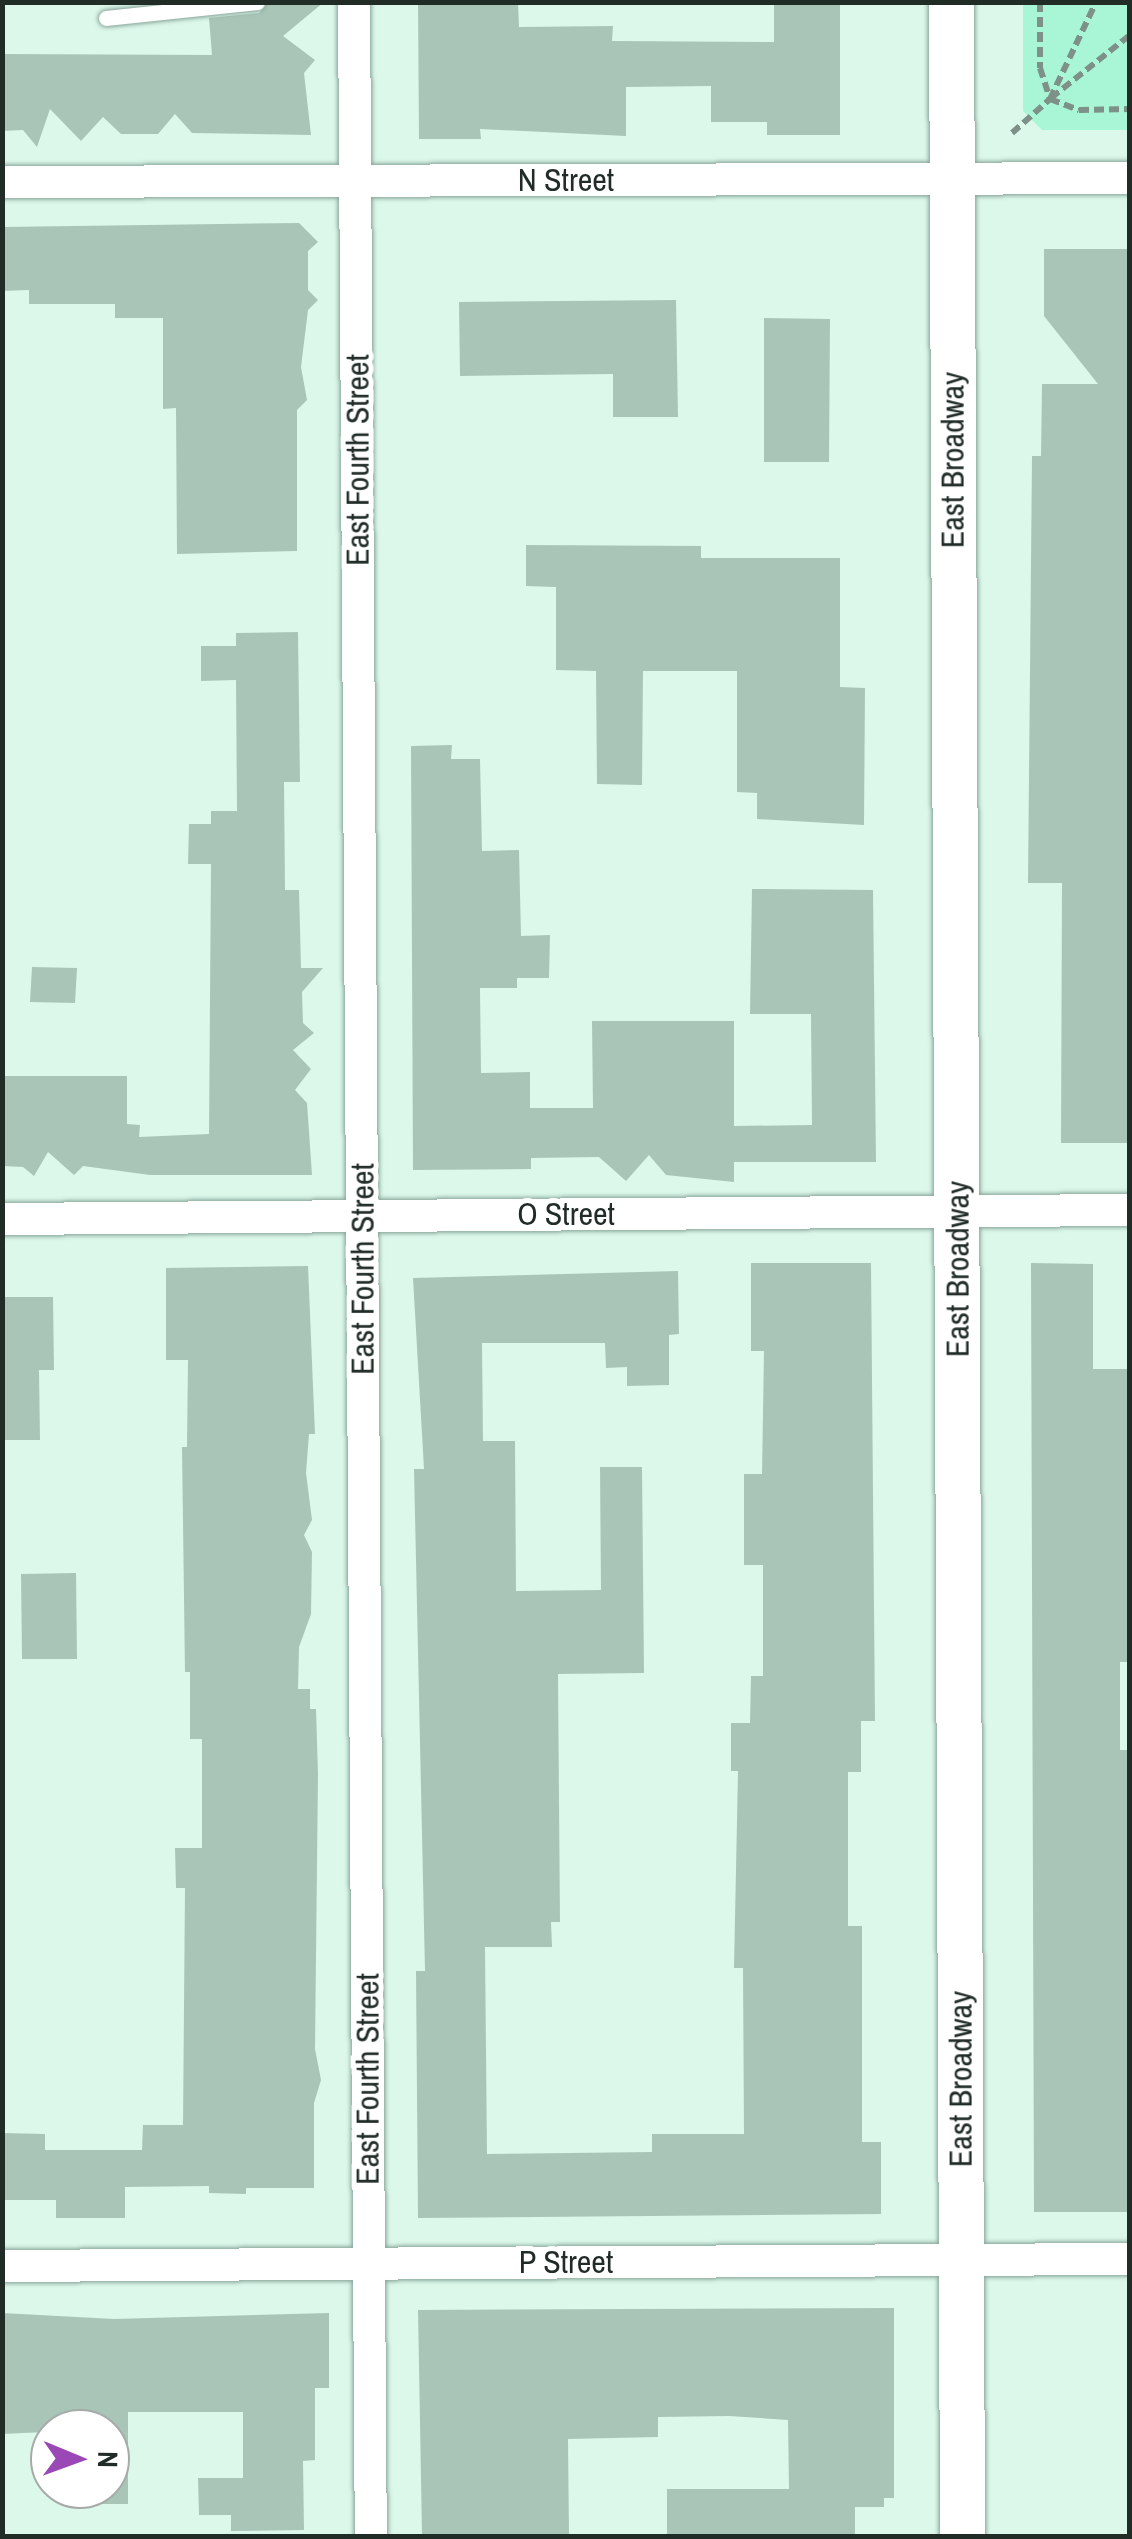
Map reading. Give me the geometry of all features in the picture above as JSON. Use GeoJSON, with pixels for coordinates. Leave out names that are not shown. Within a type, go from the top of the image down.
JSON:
{"type":"FeatureCollection","features":[{"type":"Feature","properties":{"kind":"main road","name":"East Broadway"},"geometry":{"type":"LineString","coordinates":[[951,2],[962,2536]]}},
{"type":"Feature","properties":{"kind":"street","name":"East Fourth Street"},"geometry":{"type":"LineString","coordinates":[[354,2],[371,2536]]}},
{"type":"Feature","properties":{"kind":"street","name":"N Street"},"geometry":{"type":"LineString","coordinates":[[2,182],[1130,178]]}},
{"type":"Feature","properties":{"kind":"street","name":"O Street"},"geometry":{"type":"LineString","coordinates":[[2,1219],[1130,1210]]}},
{"type":"Feature","properties":{"kind":"street","name":"P Street"},"geometry":{"type":"LineString","coordinates":[[2,2266],[1130,2259]]}},
{"type":"Feature","properties":{"kind":"lane"},"geometry":{"type":"LineString","coordinates":[[106,18],[258,2]]}},
{"type":"Feature","properties":{"kind":"path"},"geometry":{"type":"LineString","coordinates":[[1040,2],[1040,68],[1050,99]]}},
{"type":"Feature","properties":{"kind":"path"},"geometry":{"type":"LineString","coordinates":[[1050,99],[1096,2]]}},
{"type":"Feature","properties":{"kind":"path"},"geometry":{"type":"LineString","coordinates":[[1012,133],[1130,35]]}},
{"type":"Feature","properties":{"kind":"path"},"geometry":{"type":"LineString","coordinates":[[1050,99],[1078,110],[1130,109]]}},
{"type":"Feature","properties":{"kind":"green space"},"geometry":{"type":"Polygon","coordinates":[[[1023,3],[1129,3],[1129,130],[1042,130],[1023,111],[1023,3]]]}},
{"type":"Feature","properties":{"kind":"building"},"geometry":{"type":"Polygon","coordinates":[[[268,2],[324,2],[283,36],[315,60],[304,73],[311,135],[192,133],[175,114],[158,134],[121,134],[103,117],[81,141],[50,109],[37,147],[23,130],[2,131],[2,54],[212,55],[209,18],[259,13],[268,2]]]}},
{"type":"Feature","properties":{"kind":"building"},"geometry":{"type":"Polygon","coordinates":[[[418,2],[518,2],[519,27],[613,26],[612,41],[774,42],[774,2],[840,2],[840,135],[767,135],[767,122],[711,122],[711,86],[626,87],[626,136],[480,129],[481,139],[419,139],[418,2]]]}},
{"type":"Feature","properties":{"kind":"building"},"geometry":{"type":"Polygon","coordinates":[[[299,223],[318,242],[308,251],[308,290],[318,300],[308,310],[301,367],[307,400],[297,410],[297,551],[177,554],[176,408],[163,409],[163,318],[115,318],[115,304],[29,304],[29,290],[2,291],[2,227],[299,223]]]}},
{"type":"Feature","properties":{"kind":"building"},"geometry":{"type":"Polygon","coordinates":[[[1044,249],[1130,249],[1130,1143],[1061,1143],[1062,883],[1028,883],[1032,456],[1041,456],[1042,384],[1098,384],[1044,316],[1044,249]]]}},
{"type":"Feature","properties":{"kind":"building"},"geometry":{"type":"Polygon","coordinates":[[[676,300],[678,417],[613,417],[613,374],[460,376],[459,302],[676,300]]]}},
{"type":"Feature","properties":{"kind":"building"},"geometry":{"type":"Polygon","coordinates":[[[764,318],[830,319],[829,462],[764,462],[764,318]]]}},
{"type":"Feature","properties":{"kind":"building"},"geometry":{"type":"Polygon","coordinates":[[[526,545],[701,546],[701,558],[840,558],[840,687],[865,688],[864,825],[757,819],[757,793],[737,792],[737,671],[643,671],[642,785],[597,784],[596,671],[556,670],[556,587],[526,586],[526,545]]]}},
{"type":"Feature","properties":{"kind":"building"},"geometry":{"type":"Polygon","coordinates":[[[298,632],[300,782],[284,782],[285,890],[299,890],[301,968],[323,968],[302,992],[303,1023],[314,1033],[293,1050],[311,1069],[295,1090],[307,1103],[312,1175],[150,1175],[83,1166],[74,1175],[48,1152],[34,1176],[23,1167],[2,1166],[2,1076],[127,1076],[127,1124],[140,1125],[139,1137],[209,1134],[211,864],[188,864],[189,824],[211,824],[211,811],[237,811],[236,680],[201,681],[201,646],[236,646],[236,633],[298,632]]]}},
{"type":"Feature","properties":{"kind":"building"},"geometry":{"type":"Polygon","coordinates":[[[452,745],[451,759],[480,759],[482,851],[519,850],[521,936],[550,935],[549,978],[517,978],[517,988],[480,988],[481,1073],[530,1072],[530,1108],[593,1108],[592,1021],[734,1021],[734,1126],[812,1125],[811,1014],[750,1014],[752,889],[873,890],[876,1162],[734,1162],[734,1182],[666,1175],[649,1155],[626,1181],[599,1157],[531,1158],[531,1169],[413,1170],[411,746],[452,745]]]}},
{"type":"Feature","properties":{"kind":"building"},"geometry":{"type":"Polygon","coordinates":[[[32,967],[77,968],[75,1003],[30,1002],[32,967]]]}},
{"type":"Feature","properties":{"kind":"building"},"geometry":{"type":"Polygon","coordinates":[[[751,1263],[871,1263],[875,1721],[861,1721],[861,1772],[848,1772],[848,1926],[862,1926],[862,2142],[881,2142],[881,2214],[418,2218],[416,1971],[425,1971],[414,1469],[424,1469],[413,1278],[678,1271],[679,1334],[669,1335],[669,1385],[627,1386],[627,1367],[606,1368],[605,1343],[482,1343],[483,1441],[515,1441],[516,1591],[601,1590],[600,1467],[642,1467],[644,1673],[558,1674],[560,1922],[551,1922],[552,1947],[485,1947],[487,2154],[652,2152],[652,2134],[744,2134],[743,1968],[734,1968],[738,1771],[731,1771],[731,1723],[750,1723],[751,1676],[763,1676],[763,1565],[744,1565],[744,1474],[762,1474],[764,1351],[751,1351],[751,1263]]]}},
{"type":"Feature","properties":{"kind":"building"},"geometry":{"type":"Polygon","coordinates":[[[1031,1263],[1093,1264],[1093,1369],[1130,1369],[1130,1662],[1120,1662],[1120,1750],[1130,1750],[1130,2212],[1034,2212],[1031,1263]]]}},
{"type":"Feature","properties":{"kind":"building"},"geometry":{"type":"Polygon","coordinates":[[[308,1266],[315,1434],[309,1434],[306,1473],[312,1520],[304,1535],[312,1552],[311,1614],[299,1647],[298,1689],[310,1689],[310,1709],[316,1709],[315,2049],[321,2080],[314,2103],[314,2188],[246,2188],[246,2194],[209,2193],[209,2186],[125,2187],[125,2218],[56,2218],[56,2200],[2,2200],[2,2133],[45,2134],[45,2150],[142,2150],[143,2125],[183,2125],[185,1888],[176,1888],[175,1848],[202,1848],[202,1739],[190,1739],[190,1672],[185,1672],[182,1447],[187,1447],[188,1360],[166,1360],[166,1268],[308,1266]]]}},
{"type":"Feature","properties":{"kind":"building"},"geometry":{"type":"Polygon","coordinates":[[[2,1297],[53,1297],[54,1370],[39,1370],[40,1440],[2,1440],[2,1297]]]}},
{"type":"Feature","properties":{"kind":"building"},"geometry":{"type":"Polygon","coordinates":[[[76,1573],[77,1659],[22,1659],[21,1574],[76,1573]]]}},
{"type":"Feature","properties":{"kind":"building"},"geometry":{"type":"Polygon","coordinates":[[[894,2308],[894,2498],[884,2498],[884,2507],[855,2507],[855,2536],[667,2536],[667,2489],[789,2489],[788,2420],[729,2416],[658,2417],[658,2437],[568,2439],[569,2535],[422,2535],[418,2310],[894,2308]]]}},
{"type":"Feature","properties":{"kind":"building"},"geometry":{"type":"Polygon","coordinates":[[[2,2313],[114,2319],[329,2313],[329,2388],[315,2388],[315,2460],[303,2461],[304,2530],[231,2531],[231,2515],[199,2515],[198,2478],[243,2478],[243,2412],[30,2409],[30,2433],[2,2434],[2,2313]]]}}]}
